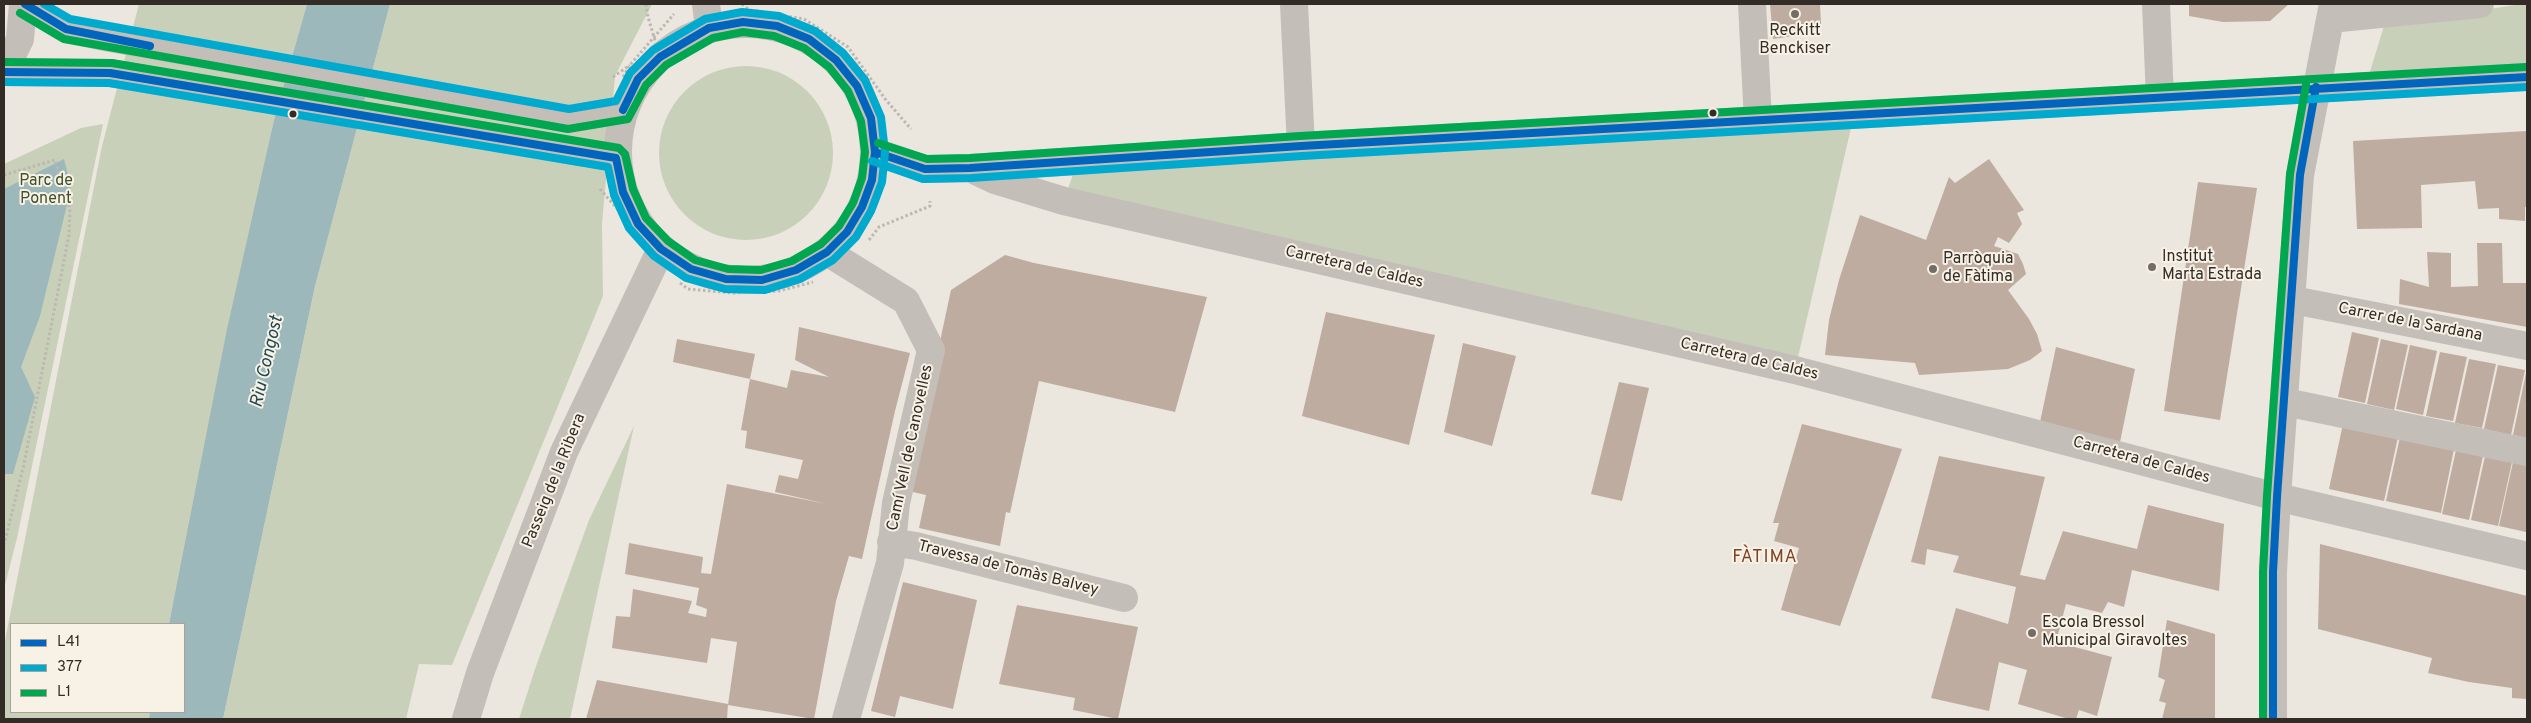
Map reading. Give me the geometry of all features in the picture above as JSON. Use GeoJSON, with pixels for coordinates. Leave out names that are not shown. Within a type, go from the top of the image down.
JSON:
{"type":"FeatureCollection","features":[{"type":"Feature","properties":{"kind":"street"},"geometry":{"type":"LineString","coordinates":[[616,158],[110,73],[4,72],[20,39],[24,4],[64,16],[110,38],[569,120],[623,110]]}},
{"type":"Feature","properties":{"kind":"street"},"geometry":{"type":"LineString","coordinates":[[1294,4],[1301,146]]}},
{"type":"Feature","properties":{"kind":"street"},"geometry":{"type":"LineString","coordinates":[[1752,4],[1758,121]]}},
{"type":"Feature","properties":{"kind":"street"},"geometry":{"type":"LineString","coordinates":[[2156,4],[2160,98]]}},
{"type":"Feature","properties":{"kind":"street"},"geometry":{"type":"LineString","coordinates":[[2273,719],[2273,572],[2300,176],[2331,11],[2480,4]]}},
{"type":"Feature","properties":{"kind":"street"},"geometry":{"type":"LineString","coordinates":[[708,16],[777,26],[809,39],[836,60],[857,86],[870,118],[875,152],[872,180],[862,207],[847,232],[836,257],[762,280],[726,279],[657,258],[638,224],[623,192],[616,158],[617,133],[623,110],[638,79],[660,57],[708,16]]}},
{"type":"Feature","properties":{"kind":"street"},"geometry":{"type":"LineString","coordinates":[[875,152],[925,169],[970,168],[1301,146],[2160,98],[2316,87],[2527,77]]}},
{"type":"Feature","properties":{"kind":"street","name":"Carretera de Caldes"},"geometry":{"type":"LineString","coordinates":[[970,168],[995,180],[1064,201],[1795,370],[2277,497],[2527,556]]}},
{"type":"Feature","properties":{"kind":"street","name":"Camí Vell de Canovelles"},"geometry":{"type":"LineString","coordinates":[[836,257],[906,301],[931,350],[896,503],[890,563],[846,719]]}},
{"type":"Feature","properties":{"kind":"street","name":"Passeig de la Ribera"},"geometry":{"type":"LineString","coordinates":[[466,719],[480,673],[564,452],[657,258]]}},
{"type":"Feature","properties":{"kind":"street","name":"Carrer de la Sardana"},"geometry":{"type":"LineString","coordinates":[[2293,300],[2527,346]]}},
{"type":"Feature","properties":{"kind":"street"},"geometry":{"type":"LineString","coordinates":[[2285,402],[2527,452]]}},
{"type":"Feature","properties":{"kind":"street","name":"Travessa de Tomàs Balvey"},"geometry":{"type":"LineString","coordinates":[[891,542],[916,546],[1124,598]]}},
{"type":"Feature","properties":{"kind":"path"},"geometry":{"type":"LineString","coordinates":[[646,4],[660,57]]}},
{"type":"Feature","properties":{"kind":"path"},"geometry":{"type":"LineString","coordinates":[[596,185],[620,212],[640,258],[657,258],[688,289],[733,293],[779,291],[825,278],[836,257],[856,256],[879,227],[930,206],[918,136],[886,100],[848,47],[804,19],[749,10],[742,4]]}},
{"type":"Feature","properties":{"kind":"path"},"geometry":{"type":"LineString","coordinates":[[4,175],[54,160],[70,209],[69,235],[24,464],[4,545]]}},
{"type":"Feature","properties":{"kind":"green space"},"geometry":{"type":"Polygon","coordinates":[[[139,4],[307,4],[274,120],[169,623],[10,623],[10,713],[150,713],[149,719],[4,719],[4,646],[102,146],[139,4]]]}},
{"type":"Feature","properties":{"kind":"green space"},"geometry":{"type":"Polygon","coordinates":[[[390,4],[652,4],[615,76],[602,224],[603,296],[452,665],[419,664],[406,719],[223,719],[315,286],[390,4]]]}},
{"type":"Feature","properties":{"kind":"green space"},"geometry":{"type":"Polygon","coordinates":[[[2527,4],[2527,63],[2369,75],[2384,26],[2527,4]]]}},
{"type":"Feature","properties":{"kind":"green space"},"geometry":{"type":"Polygon","coordinates":[[[737,66],[755,66],[787,76],[808,91],[823,112],[833,144],[833,162],[823,194],[808,215],[787,230],[771,236],[755,240],[737,240],[705,230],[684,215],[669,194],[663,178],[659,162],[659,144],[669,112],[684,91],[705,76],[721,70],[737,66]]]}},
{"type":"Feature","properties":{"kind":"green space"},"geometry":{"type":"Polygon","coordinates":[[[1854,115],[1795,370],[1064,201],[1077,162],[1854,115]]]}},
{"type":"Feature","properties":{"kind":"green space","name":"Parc de Ponent"},"geometry":{"type":"Polygon","coordinates":[[[103,124],[17,538],[4,589],[4,164],[81,128],[103,124]]]}},
{"type":"Feature","properties":{"kind":"green space"},"geometry":{"type":"Polygon","coordinates":[[[634,426],[570,719],[519,719],[589,520],[634,426]]]}},
{"type":"Feature","properties":{"kind":"water","name":"Riu Congost"},"geometry":{"type":"Polygon","coordinates":[[[307,4],[390,4],[315,286],[223,719],[149,719],[150,713],[185,713],[185,623],[169,623],[227,329],[274,120],[307,4]]]}},
{"type":"Feature","properties":{"kind":"water"},"geometry":{"type":"Polygon","coordinates":[[[64,159],[71,188],[40,316],[21,367],[35,397],[13,474],[4,474],[4,189],[64,159]]]}},
{"type":"Feature","properties":{"kind":"building","name":"Reckitt Benckiser"},"geometry":{"type":"Polygon","coordinates":[[[1770,4],[1820,4],[1821,24],[1800,26],[1800,35],[1773,39],[1770,4]]]}},
{"type":"Feature","properties":{"kind":"building"},"geometry":{"type":"Polygon","coordinates":[[[2189,4],[2289,4],[2270,21],[2223,22],[2189,16],[2189,4]]]}},
{"type":"Feature","properties":{"kind":"building"},"geometry":{"type":"Polygon","coordinates":[[[2527,131],[2527,207],[2525,207],[2525,221],[2499,219],[2499,208],[2478,209],[2475,181],[2421,185],[2422,228],[2357,229],[2353,141],[2527,131]]]}},
{"type":"Feature","properties":{"kind":"building","name":"Parròquia de Fàtima"},"geometry":{"type":"Polygon","coordinates":[[[1989,159],[2024,210],[2017,213],[2022,224],[2009,243],[1998,237],[1994,246],[2018,254],[2023,264],[2026,274],[2008,290],[2029,319],[2037,334],[2042,351],[2030,360],[2008,369],[1919,375],[1915,363],[1825,355],[1829,320],[1839,280],[1860,215],[1926,240],[1949,177],[1955,183],[1989,159]]]}},
{"type":"Feature","properties":{"kind":"building"},"geometry":{"type":"Polygon","coordinates":[[[2198,182],[2257,188],[2220,420],[2164,411],[2198,182]]]}},
{"type":"Feature","properties":{"kind":"building"},"geometry":{"type":"Polygon","coordinates":[[[2477,243],[2502,243],[2503,283],[2527,283],[2527,327],[2399,304],[2400,279],[2429,287],[2427,252],[2451,253],[2451,287],[2478,286],[2477,243]]]}},
{"type":"Feature","properties":{"kind":"building"},"geometry":{"type":"Polygon","coordinates":[[[1005,255],[1034,263],[1207,297],[1175,412],[1039,381],[1010,513],[1006,512],[1000,546],[919,528],[926,495],[913,492],[913,467],[951,290],[1005,255]]]}},
{"type":"Feature","properties":{"kind":"building"},"geometry":{"type":"Polygon","coordinates":[[[1326,312],[1435,335],[1409,445],[1302,416],[1326,312]]]}},
{"type":"Feature","properties":{"kind":"building"},"geometry":{"type":"Polygon","coordinates":[[[799,327],[910,353],[862,559],[849,556],[836,601],[814,719],[728,705],[737,642],[711,638],[707,663],[612,648],[616,616],[630,617],[633,589],[692,601],[688,613],[706,617],[707,609],[696,605],[699,588],[625,574],[629,543],[703,557],[701,573],[711,574],[727,484],[827,504],[775,492],[779,475],[798,479],[803,460],[745,448],[747,431],[741,430],[750,379],[787,388],[791,370],[829,377],[795,360],[799,327]]]}},
{"type":"Feature","properties":{"kind":"building"},"geometry":{"type":"Polygon","coordinates":[[[2352,332],[2379,338],[2365,403],[2338,397],[2352,332]]]}},
{"type":"Feature","properties":{"kind":"building"},"geometry":{"type":"Polygon","coordinates":[[[677,339],[755,354],[750,379],[673,362],[677,339]]]}},
{"type":"Feature","properties":{"kind":"building"},"geometry":{"type":"Polygon","coordinates":[[[2381,339],[2408,345],[2394,410],[2367,404],[2381,339]]]}},
{"type":"Feature","properties":{"kind":"building"},"geometry":{"type":"Polygon","coordinates":[[[1463,343],[1516,356],[1492,446],[1444,432],[1463,343]]]}},
{"type":"Feature","properties":{"kind":"building"},"geometry":{"type":"Polygon","coordinates":[[[2410,345],[2437,351],[2423,415],[2396,409],[2410,345]]]}},
{"type":"Feature","properties":{"kind":"building"},"geometry":{"type":"Polygon","coordinates":[[[2056,347],[2135,369],[2120,442],[2040,422],[2056,347]]]}},
{"type":"Feature","properties":{"kind":"building"},"geometry":{"type":"Polygon","coordinates":[[[2440,352],[2467,357],[2453,421],[2426,416],[2440,352]]]}},
{"type":"Feature","properties":{"kind":"building"},"geometry":{"type":"Polygon","coordinates":[[[2469,359],[2496,364],[2482,428],[2455,423],[2469,359]]]}},
{"type":"Feature","properties":{"kind":"building"},"geometry":{"type":"Polygon","coordinates":[[[2498,365],[2525,370],[2511,435],[2484,429],[2498,365]]]}},
{"type":"Feature","properties":{"kind":"building"},"geometry":{"type":"Polygon","coordinates":[[[2527,373],[2527,438],[2513,435],[2527,373]]]}},
{"type":"Feature","properties":{"kind":"building"},"geometry":{"type":"Polygon","coordinates":[[[1619,382],[1649,388],[1622,501],[1591,494],[1619,382]]]}},
{"type":"Feature","properties":{"kind":"building"},"geometry":{"type":"Polygon","coordinates":[[[1802,424],[1902,449],[1840,626],[1781,610],[1799,548],[1774,541],[1779,523],[1773,523],[1802,424]]]}},
{"type":"Feature","properties":{"kind":"building"},"geometry":{"type":"Polygon","coordinates":[[[2343,424],[2398,437],[2384,501],[2329,489],[2343,424]]]}},
{"type":"Feature","properties":{"kind":"building"},"geometry":{"type":"Polygon","coordinates":[[[2400,437],[2454,449],[2441,513],[2386,501],[2400,437]]]}},
{"type":"Feature","properties":{"kind":"building"},"geometry":{"type":"Polygon","coordinates":[[[2456,450],[2483,456],[2469,520],[2442,514],[2456,450]]]}},
{"type":"Feature","properties":{"kind":"building"},"geometry":{"type":"Polygon","coordinates":[[[1939,456],[2045,477],[2020,575],[2045,580],[2063,531],[2137,549],[2148,505],[2224,524],[2219,591],[2132,570],[2124,607],[2108,602],[2102,613],[2066,604],[2056,642],[2112,657],[2097,716],[2079,710],[2076,719],[2069,719],[2018,704],[2027,670],[1999,662],[1989,711],[1931,698],[1956,608],[2008,624],[2016,587],[1953,572],[1959,556],[1927,549],[1925,565],[1911,562],[1939,456]]]}},
{"type":"Feature","properties":{"kind":"building"},"geometry":{"type":"Polygon","coordinates":[[[2485,456],[2512,462],[2498,526],[2471,520],[2485,456]]]}},
{"type":"Feature","properties":{"kind":"building"},"geometry":{"type":"Polygon","coordinates":[[[2513,462],[2527,465],[2526,532],[2499,526],[2513,462]]]}},
{"type":"Feature","properties":{"kind":"building"},"geometry":{"type":"Polygon","coordinates":[[[2320,544],[2527,596],[2527,699],[2512,698],[2512,688],[2469,682],[2428,673],[2432,658],[2318,629],[2320,544]]]}},
{"type":"Feature","properties":{"kind":"building"},"geometry":{"type":"Polygon","coordinates":[[[903,582],[977,600],[953,709],[900,696],[895,717],[871,711],[903,582]]]}},
{"type":"Feature","properties":{"kind":"building"},"geometry":{"type":"Polygon","coordinates":[[[1017,605],[1138,627],[1118,719],[1073,710],[1075,698],[999,684],[1017,605]]]}},
{"type":"Feature","properties":{"kind":"building"},"geometry":{"type":"Polygon","coordinates":[[[2167,620],[2215,634],[2215,719],[2162,719],[2166,703],[2159,701],[2165,680],[2158,677],[2167,620]]]}},
{"type":"Feature","properties":{"kind":"building"},"geometry":{"type":"Polygon","coordinates":[[[597,680],[728,704],[727,719],[586,719],[597,680]]]}},
{"type":"Feature","properties":{"kind":"transit line","name":"L41"},"geometry":{"type":"LineString","coordinates":[[25,4],[66,29],[150,46]]}},
{"type":"Feature","properties":{"kind":"transit line","name":"377"},"geometry":{"type":"LineString","coordinates":[[4,82],[109,83],[608,167],[614,195],[629,228],[654,256],[686,278],[725,289],[765,290],[800,279],[833,260],[856,237],[871,211],[882,182],[885,152],[881,117],[865,80],[843,53],[815,31],[779,16],[742,12],[705,19],[653,50],[630,73],[616,101],[569,109],[70,19],[44,4]]}},
{"type":"Feature","properties":{"kind":"transit line","name":"L1"},"geometry":{"type":"LineString","coordinates":[[4,62],[112,63],[619,148],[625,154],[633,189],[646,218],[668,241],[695,260],[728,269],[761,270],[792,261],[821,244],[839,226],[853,203],[862,178],[865,152],[861,121],[848,91],[829,67],[804,48],[774,36],[743,32],[713,38],[666,65],[646,85],[628,119],[568,129],[64,39],[20,13]]}},
{"type":"Feature","properties":{"kind":"transit line","name":"L41"},"geometry":{"type":"LineString","coordinates":[[4,72],[110,73],[616,158],[623,192],[638,224],[661,249],[691,269],[726,279],[762,280],[796,270],[827,252],[847,232],[862,207],[872,180],[875,152],[871,118],[857,86],[836,60],[809,39],[777,26],[743,22],[709,28],[660,57],[638,79],[623,110]]}},
{"type":"Feature","properties":{"kind":"transit line","name":"L1"},"geometry":{"type":"LineString","coordinates":[[878,143],[927,159],[970,158],[1300,136],[2526,67]]}},
{"type":"Feature","properties":{"kind":"transit line","name":"L41"},"geometry":{"type":"LineString","coordinates":[[875,152],[925,169],[970,168],[1301,146],[2527,77]]}},
{"type":"Feature","properties":{"kind":"transit line","name":"L1"},"geometry":{"type":"LineString","coordinates":[[2263,719],[2263,572],[2267,496],[2290,174],[2306,85]]}},
{"type":"Feature","properties":{"kind":"transit line","name":"L41"},"geometry":{"type":"LineString","coordinates":[[2273,719],[2273,572],[2277,497],[2300,175],[2316,87]]}},
{"type":"Feature","properties":{"kind":"transit line","name":"377"},"geometry":{"type":"LineString","coordinates":[[872,161],[923,179],[971,178],[1302,156],[2527,87]]}},
{"type":"Feature","properties":{"kind":"place","name":"Reckitt Benckiser"},"geometry":{"type":"Point","coordinates":[1795,14]}},
{"type":"Feature","properties":{"kind":"place","name":"Institut Marta Estrada"},"geometry":{"type":"Point","coordinates":[2152,267]}},
{"type":"Feature","properties":{"kind":"place","name":"Parròquia de Fàtima"},"geometry":{"type":"Point","coordinates":[1933,269]}},
{"type":"Feature","properties":{"kind":"place","name":"Escola Bressol Municipal Giravoltes"},"geometry":{"type":"Point","coordinates":[2032,633]}},
{"type":"Feature","properties":{"kind":"district","name":"FÀTIMA"},"geometry":{"type":"Point","coordinates":[1765,558]}}]}
